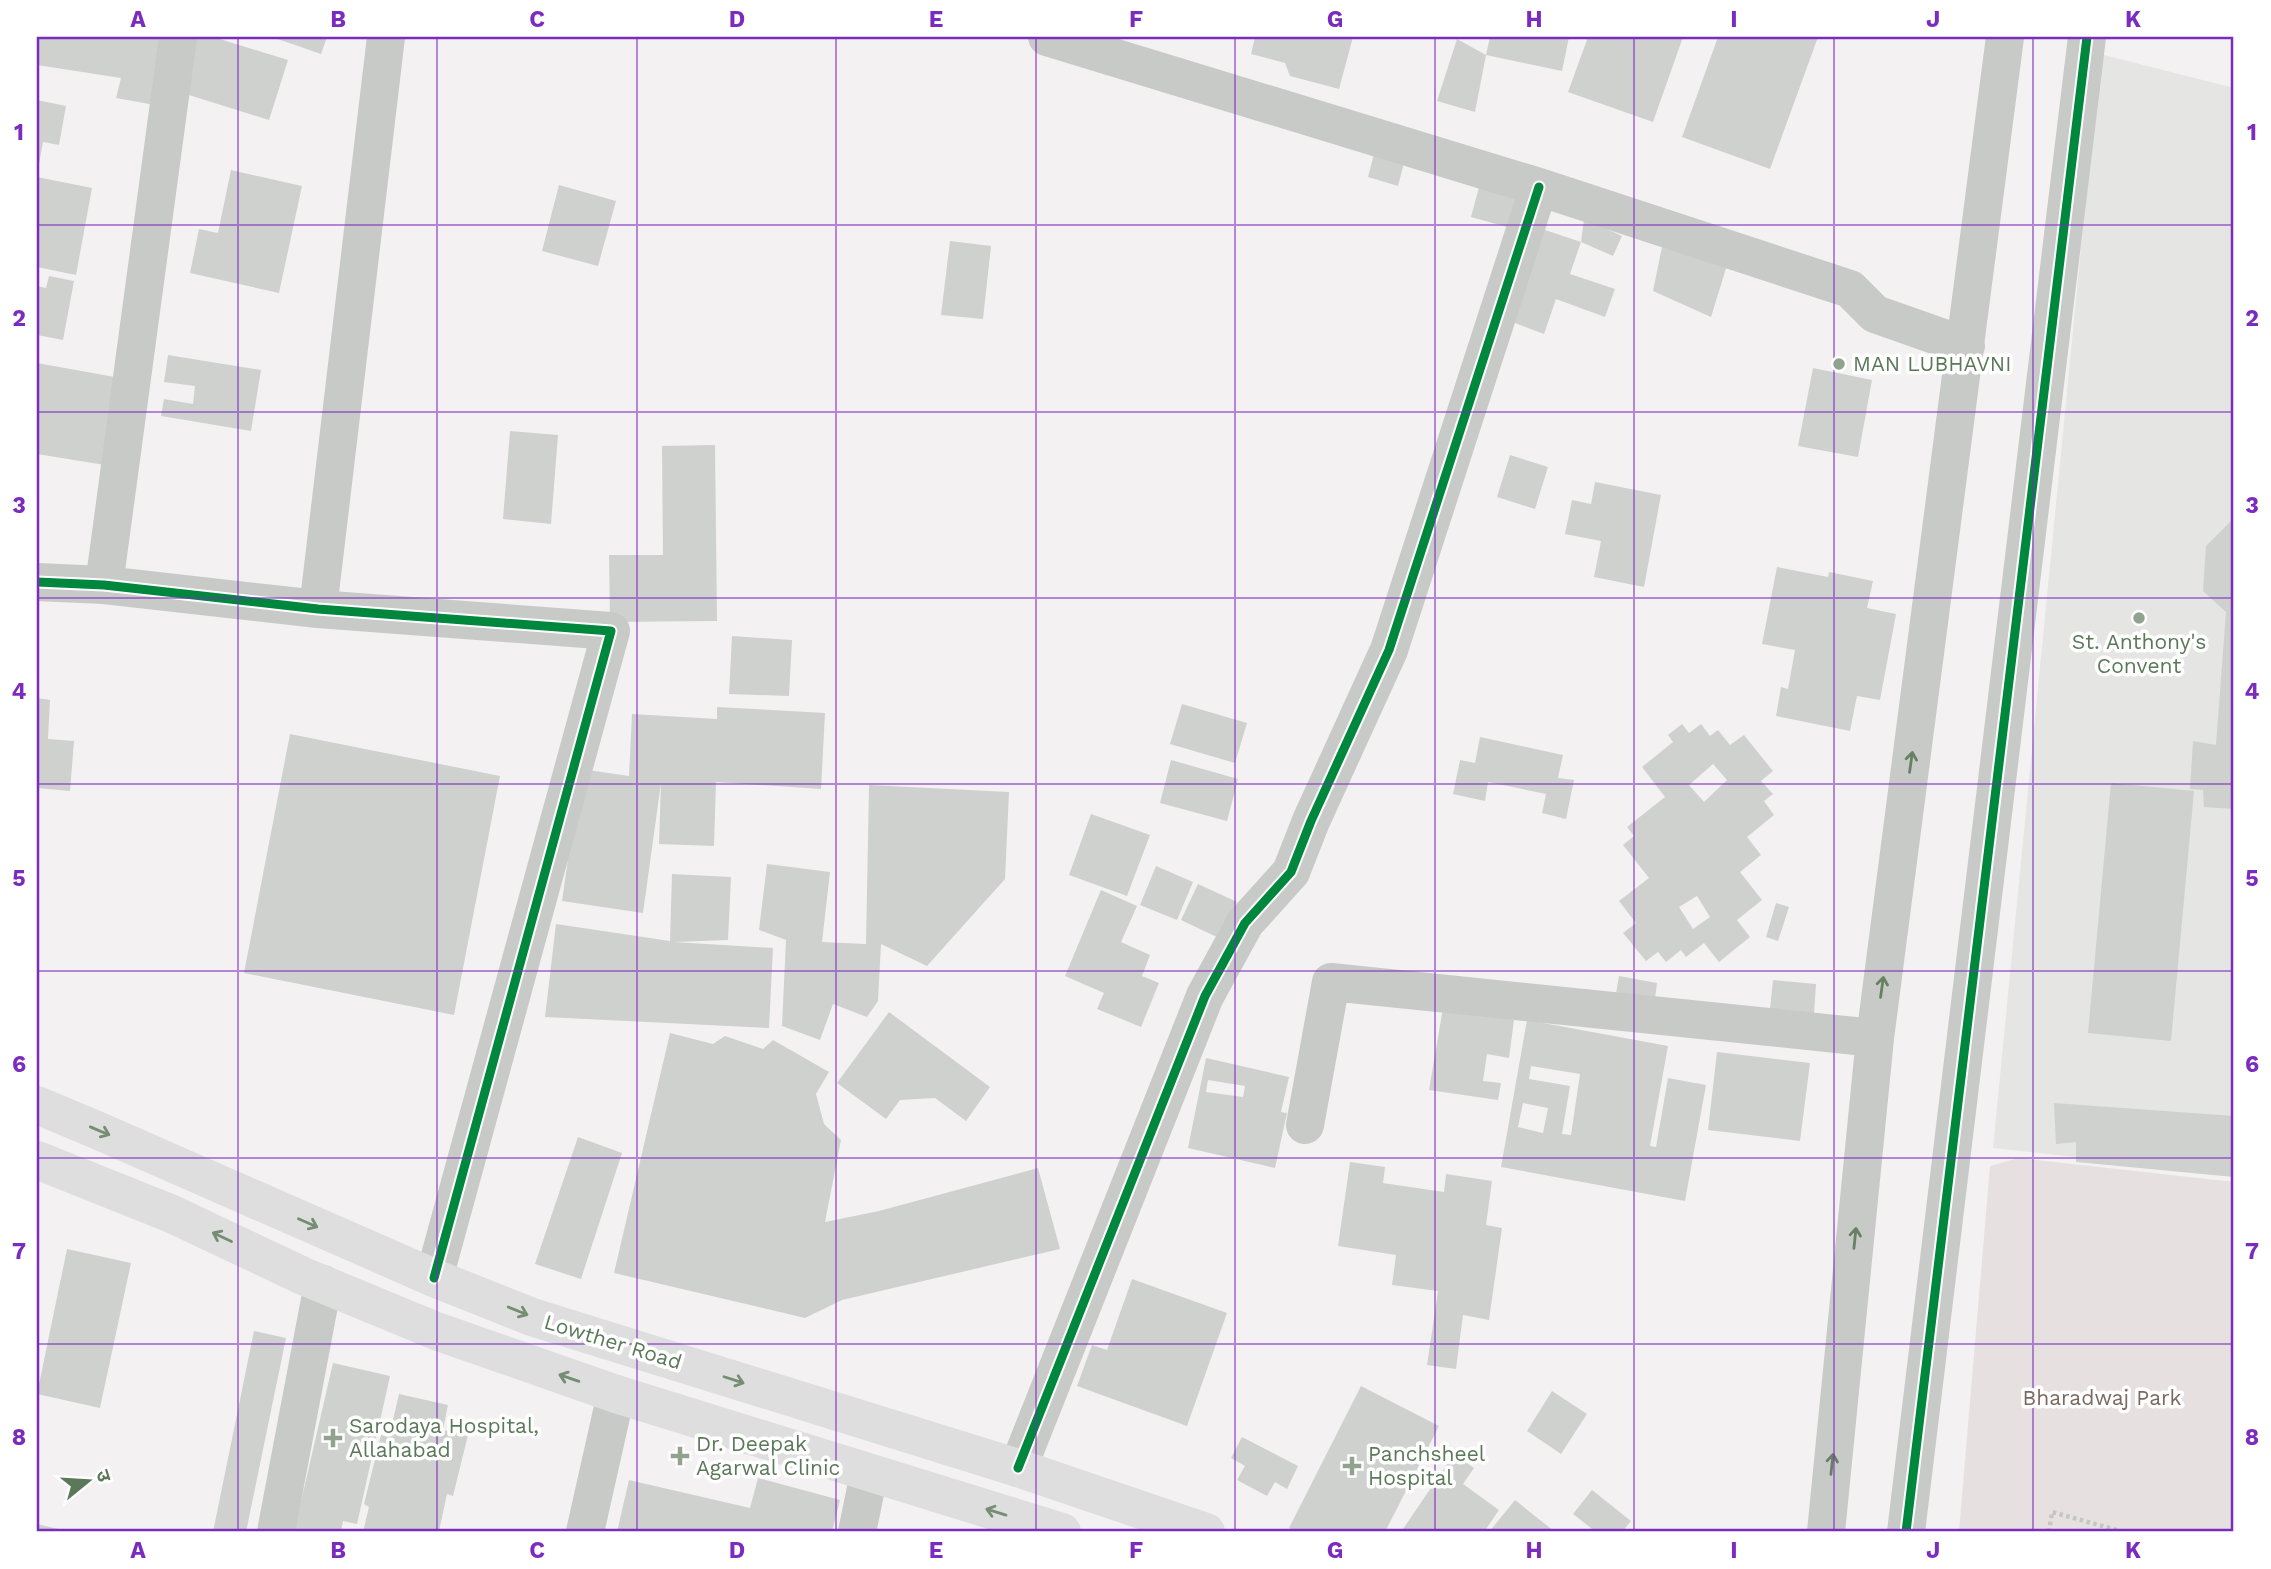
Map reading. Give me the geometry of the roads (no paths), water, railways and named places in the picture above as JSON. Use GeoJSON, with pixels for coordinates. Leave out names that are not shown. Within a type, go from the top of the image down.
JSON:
{"type":"FeatureCollection","features":[{"type":"Feature","properties":{"kind":"main road","name":"Lowther Road"},"geometry":{"type":"LineString","coordinates":[[37,1105],[434,1278],[533,1317],[1018,1468],[1206,1532]]}},
{"type":"Feature","properties":{"kind":"main road"},"geometry":{"type":"LineString","coordinates":[[37,1160],[172,1214],[323,1284],[436,1331],[616,1394],[1062,1532]]}},
{"type":"Feature","properties":{"kind":"street"},"geometry":{"type":"LineString","coordinates":[[104,585],[178,37]]}},
{"type":"Feature","properties":{"kind":"street"},"geometry":{"type":"LineString","coordinates":[[318,609],[386,37]]}},
{"type":"Feature","properties":{"kind":"street"},"geometry":{"type":"LineString","coordinates":[[1047,37],[1539,187],[1850,289],[1875,314],[1966,346]]}},
{"type":"Feature","properties":{"kind":"street"},"geometry":{"type":"LineString","coordinates":[[1826,1532],[1875,1038],[2005,37]]}},
{"type":"Feature","properties":{"kind":"street"},"geometry":{"type":"LineString","coordinates":[[1906,1532],[2087,37]]}},
{"type":"Feature","properties":{"kind":"street"},"geometry":{"type":"LineString","coordinates":[[1018,1468],[1205,996],[1245,923],[1291,872],[1311,821],[1389,650],[1539,187]]}},
{"type":"Feature","properties":{"kind":"street"},"geometry":{"type":"LineString","coordinates":[[37,582],[104,585],[318,609],[611,631],[434,1278]]}},
{"type":"Feature","properties":{"kind":"street"},"geometry":{"type":"LineString","coordinates":[[1305,1125],[1331,982],[1875,1038]]}},
{"type":"Feature","properties":{"kind":"street"},"geometry":{"type":"LineString","coordinates":[[276,1532],[323,1284]]}},
{"type":"Feature","properties":{"kind":"street"},"geometry":{"type":"LineString","coordinates":[[585,1532],[616,1394]]}},
{"type":"Feature","properties":{"kind":"street"},"geometry":{"type":"LineString","coordinates":[[857,1532],[869,1474]]}},
{"type":"Feature","properties":{"kind":"place","name":"MAN LUBHAVNI"},"geometry":{"type":"Point","coordinates":[1839,364]}},
{"type":"Feature","properties":{"kind":"place","name":"St. Anthony's Convent"},"geometry":{"type":"Point","coordinates":[2139,618]}},
{"type":"Feature","properties":{"kind":"place","name":"Sarodaya Hospital, Allahabad"},"geometry":{"type":"Point","coordinates":[333,1438]}},
{"type":"Feature","properties":{"kind":"place","name":"Dr. Deepak Agarwal Clinic"},"geometry":{"type":"Point","coordinates":[680,1456]}},
{"type":"Feature","properties":{"kind":"place","name":"Panchsheel Hospital"},"geometry":{"type":"Point","coordinates":[1352,1466]}},
{"type":"Feature","properties":{"kind":"park label","name":"Bharadwaj Park"},"geometry":{"type":"Point","coordinates":[2102,1398]}}]}
